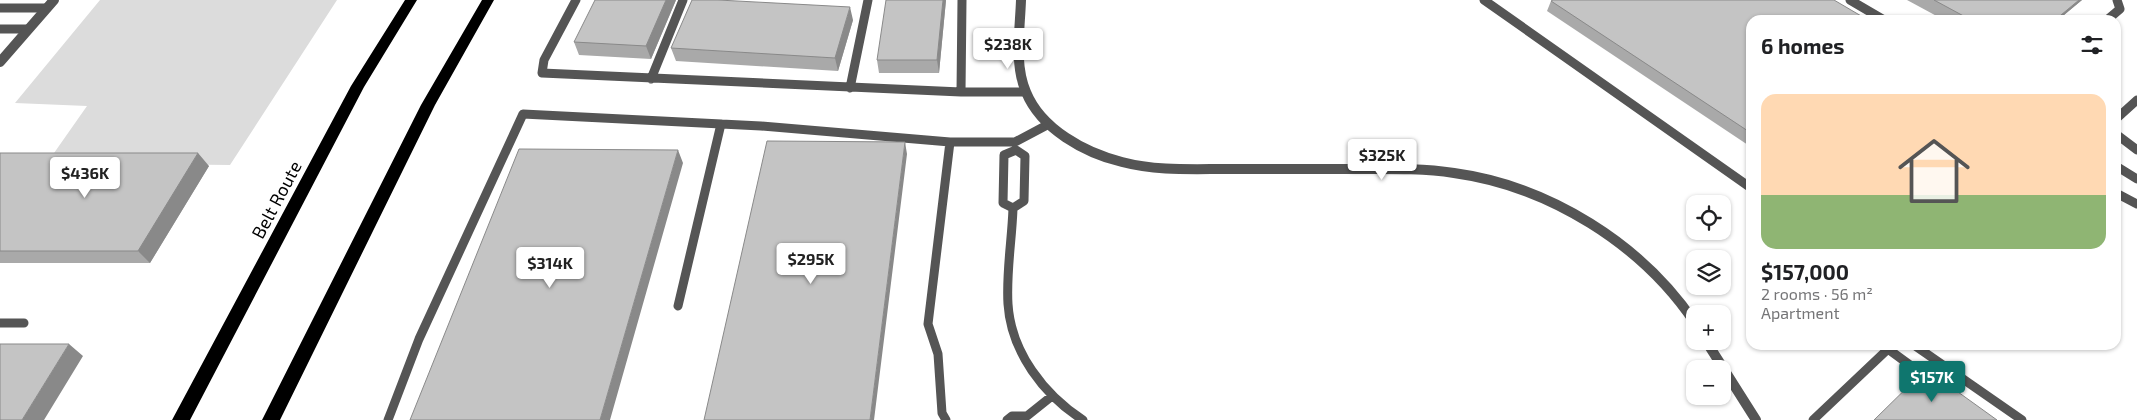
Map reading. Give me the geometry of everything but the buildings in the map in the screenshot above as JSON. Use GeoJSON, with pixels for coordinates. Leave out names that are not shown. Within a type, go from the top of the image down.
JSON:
{"type":"FeatureCollection","features":[{"type":"Feature","properties":{"kind":"highway","name":"Belt Route"},"geometry":{"type":"LineString","coordinates":[[181,420],[358,86],[411,0]]}},
{"type":"Feature","properties":{"kind":"highway"},"geometry":{"type":"LineString","coordinates":[[271,420],[428,105],[488,0]]}},
{"type":"Feature","properties":{"kind":"street"},"geometry":{"type":"LineString","coordinates":[[0,62],[54,0]]}},
{"type":"Feature","properties":{"kind":"street"},"geometry":{"type":"LineString","coordinates":[[1021,0],[1019,66],[1025,92],[1034,107],[1049,124],[1077,144],[1109,158],[1134,165],[1165,169],[1424,170],[1472,176],[1503,184],[1562,207],[1612,238],[1640,260],[1669,288],[1686,311]]}},
{"type":"Feature","properties":{"kind":"street"},"geometry":{"type":"LineString","coordinates":[[1712,350],[1756,420]]}},
{"type":"Feature","properties":{"kind":"lane"},"geometry":{"type":"LineString","coordinates":[[576,0],[544,60],[542,73],[850,88],[1025,92]]}},
{"type":"Feature","properties":{"kind":"lane"},"geometry":{"type":"LineString","coordinates":[[651,79],[683,0]]}},
{"type":"Feature","properties":{"kind":"lane"},"geometry":{"type":"LineString","coordinates":[[850,88],[868,0]]}},
{"type":"Feature","properties":{"kind":"lane"},"geometry":{"type":"LineString","coordinates":[[961,92],[962,0]]}},
{"type":"Feature","properties":{"kind":"lane"},"geometry":{"type":"LineString","coordinates":[[1484,0],[1746,184]]}},
{"type":"Feature","properties":{"kind":"lane"},"geometry":{"type":"LineString","coordinates":[[1850,0],[1876,15]]}},
{"type":"Feature","properties":{"kind":"lane"},"geometry":{"type":"LineString","coordinates":[[2113,15],[2120,9],[2117,0]]}},
{"type":"Feature","properties":{"kind":"lane"},"geometry":{"type":"LineString","coordinates":[[0,8],[47,8]]}},
{"type":"Feature","properties":{"kind":"lane"},"geometry":{"type":"LineString","coordinates":[[0,29],[28,29]]}},
{"type":"Feature","properties":{"kind":"lane"},"geometry":{"type":"LineString","coordinates":[[2121,114],[2137,100]]}},
{"type":"Feature","properties":{"kind":"lane"},"geometry":{"type":"LineString","coordinates":[[388,420],[419,338],[523,114],[721,124],[1016,146],[1026,156],[1024,201],[1013,208]]}},
{"type":"Feature","properties":{"kind":"lane"},"geometry":{"type":"LineString","coordinates":[[678,306],[721,124]]}},
{"type":"Feature","properties":{"kind":"lane"},"geometry":{"type":"LineString","coordinates":[[1013,208],[1003,203],[1004,155],[1049,124]]}},
{"type":"Feature","properties":{"kind":"lane"},"geometry":{"type":"LineString","coordinates":[[2121,138],[2137,150]]}},
{"type":"Feature","properties":{"kind":"lane"},"geometry":{"type":"LineString","coordinates":[[946,420],[942,414],[938,354],[928,324],[950,142]]}},
{"type":"Feature","properties":{"kind":"lane"},"geometry":{"type":"LineString","coordinates":[[2121,169],[2137,179]]}},
{"type":"Feature","properties":{"kind":"lane"},"geometry":{"type":"LineString","coordinates":[[2121,196],[2137,204]]}},
{"type":"Feature","properties":{"kind":"lane"},"geometry":{"type":"LineString","coordinates":[[1013,208],[1009,316],[1015,336],[1034,376],[1052,396],[1083,420]]}},
{"type":"Feature","properties":{"kind":"lane"},"geometry":{"type":"LineString","coordinates":[[0,323],[24,323]]}},
{"type":"Feature","properties":{"kind":"lane"},"geometry":{"type":"LineString","coordinates":[[1813,420],[1887,350]]}},
{"type":"Feature","properties":{"kind":"lane"},"geometry":{"type":"LineString","coordinates":[[1889,350],[1940,387]]}},
{"type":"Feature","properties":{"kind":"lane"},"geometry":{"type":"LineString","coordinates":[[1921,350],[2022,420]]}},
{"type":"Feature","properties":{"kind":"lane"},"geometry":{"type":"LineString","coordinates":[[1007,420],[1012,416],[1028,418],[1052,396]]}},
{"type":"Feature","properties":{"kind":"shaded area"},"geometry":{"type":"Polygon","coordinates":[[[100,0],[337,0],[230,165],[47,163],[87,106],[15,103],[100,0]]]}}]}
